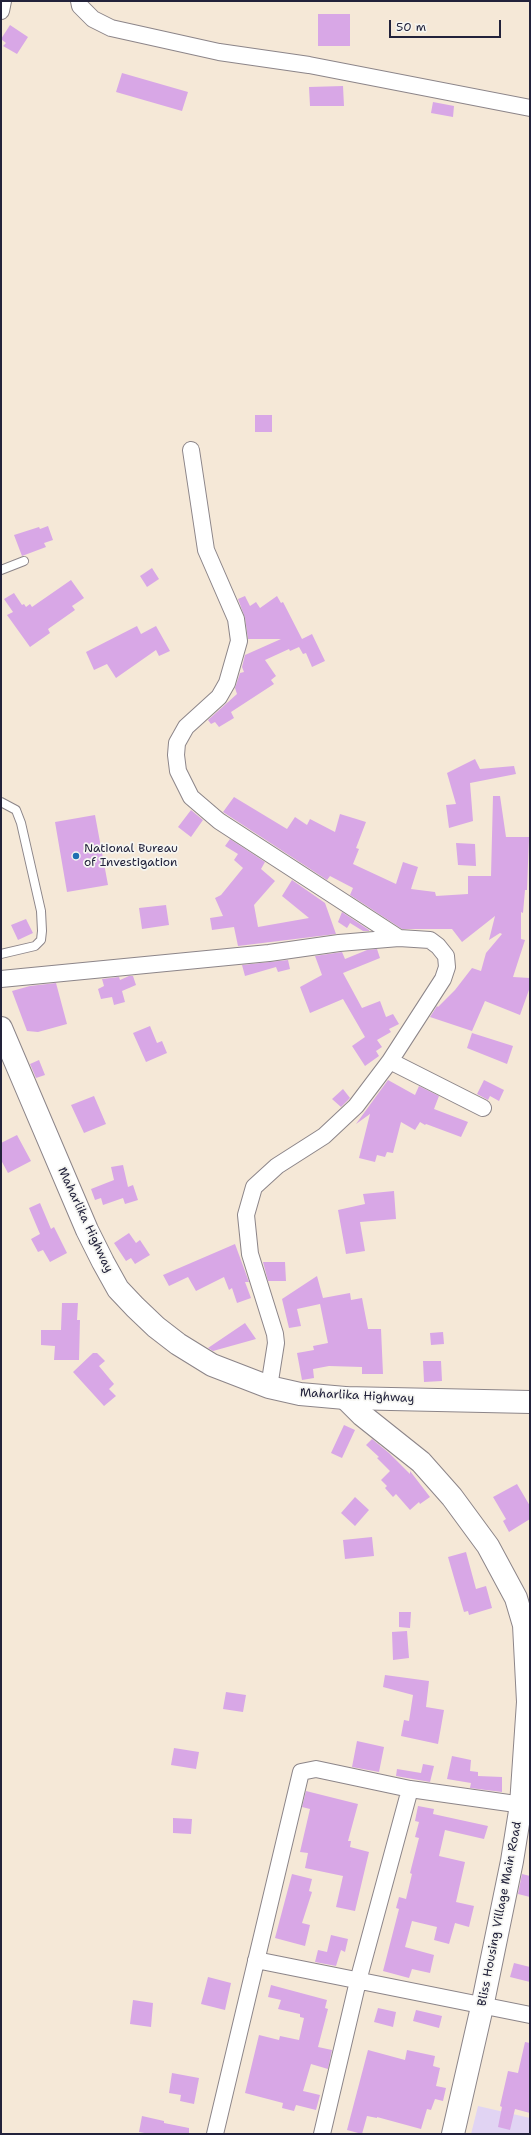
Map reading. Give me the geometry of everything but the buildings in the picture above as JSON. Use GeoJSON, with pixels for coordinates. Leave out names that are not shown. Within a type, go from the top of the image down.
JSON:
{"type":"FeatureCollection","features":[{"type":"Feature","properties":{"kind":"main road","name":"Maharlika Highway"},"geometry":{"type":"LineString","coordinates":[[1,1028],[87,1230],[118,1289],[156,1327],[178,1344],[212,1365],[269,1387],[300,1394],[345,1398],[530,1402]]}},
{"type":"Feature","properties":{"kind":"main road","name":"Bliss Housing Village Main Road"},"geometry":{"type":"LineString","coordinates":[[345,1398],[362,1415],[421,1462],[452,1497],[488,1546],[523,1599],[527,1686],[526,1805],[512,1861],[482,2007],[453,2134]]}},
{"type":"Feature","properties":{"kind":"street"},"geometry":{"type":"LineString","coordinates":[[1,11],[3,1]]}},
{"type":"Feature","properties":{"kind":"street"},"geometry":{"type":"LineString","coordinates":[[79,1],[80,6],[93,19],[111,28],[219,52],[309,65],[530,108]]}},
{"type":"Feature","properties":{"kind":"street"},"geometry":{"type":"LineString","coordinates":[[191,450],[206,550],[236,619],[240,641],[227,683],[219,697],[186,727],[177,743],[176,755],[178,771],[191,797],[219,821],[399,938]]}},
{"type":"Feature","properties":{"kind":"street"},"geometry":{"type":"LineString","coordinates":[[1,979],[269,953],[339,943],[399,938],[430,940],[438,946],[446,956],[447,967],[443,979],[390,1061],[356,1106],[324,1136],[276,1166],[254,1187],[246,1215],[250,1254],[275,1334],[276,1343],[269,1387]]}},
{"type":"Feature","properties":{"kind":"street"},"geometry":{"type":"LineString","coordinates":[[390,1061],[483,1108]]}},
{"type":"Feature","properties":{"kind":"street"},"geometry":{"type":"LineString","coordinates":[[215,2134],[301,1772],[316,1769],[410,1789],[526,1805]]}},
{"type":"Feature","properties":{"kind":"street"},"geometry":{"type":"LineString","coordinates":[[322,2134],[358,1981],[410,1789]]}},
{"type":"Feature","properties":{"kind":"street"},"geometry":{"type":"LineString","coordinates":[[256,1960],[482,2007],[530,2015]]}},
{"type":"Feature","properties":{"kind":"lane"},"geometry":{"type":"LineString","coordinates":[[1,570],[24,561]]}},
{"type":"Feature","properties":{"kind":"lane"},"geometry":{"type":"LineString","coordinates":[[1,802],[16,810],[21,823],[41,911],[42,931],[41,940],[35,946],[1,954]]}},
{"type":"Feature","properties":{"kind":"shaded area"},"geometry":{"type":"Polygon","coordinates":[[[478,2106],[530,2118],[530,2134],[471,2134],[478,2106]]]}},
{"type":"Feature","properties":{"kind":"place","name":"National Bureau of Investigation"},"geometry":{"type":"Point","coordinates":[76,856]}}]}
